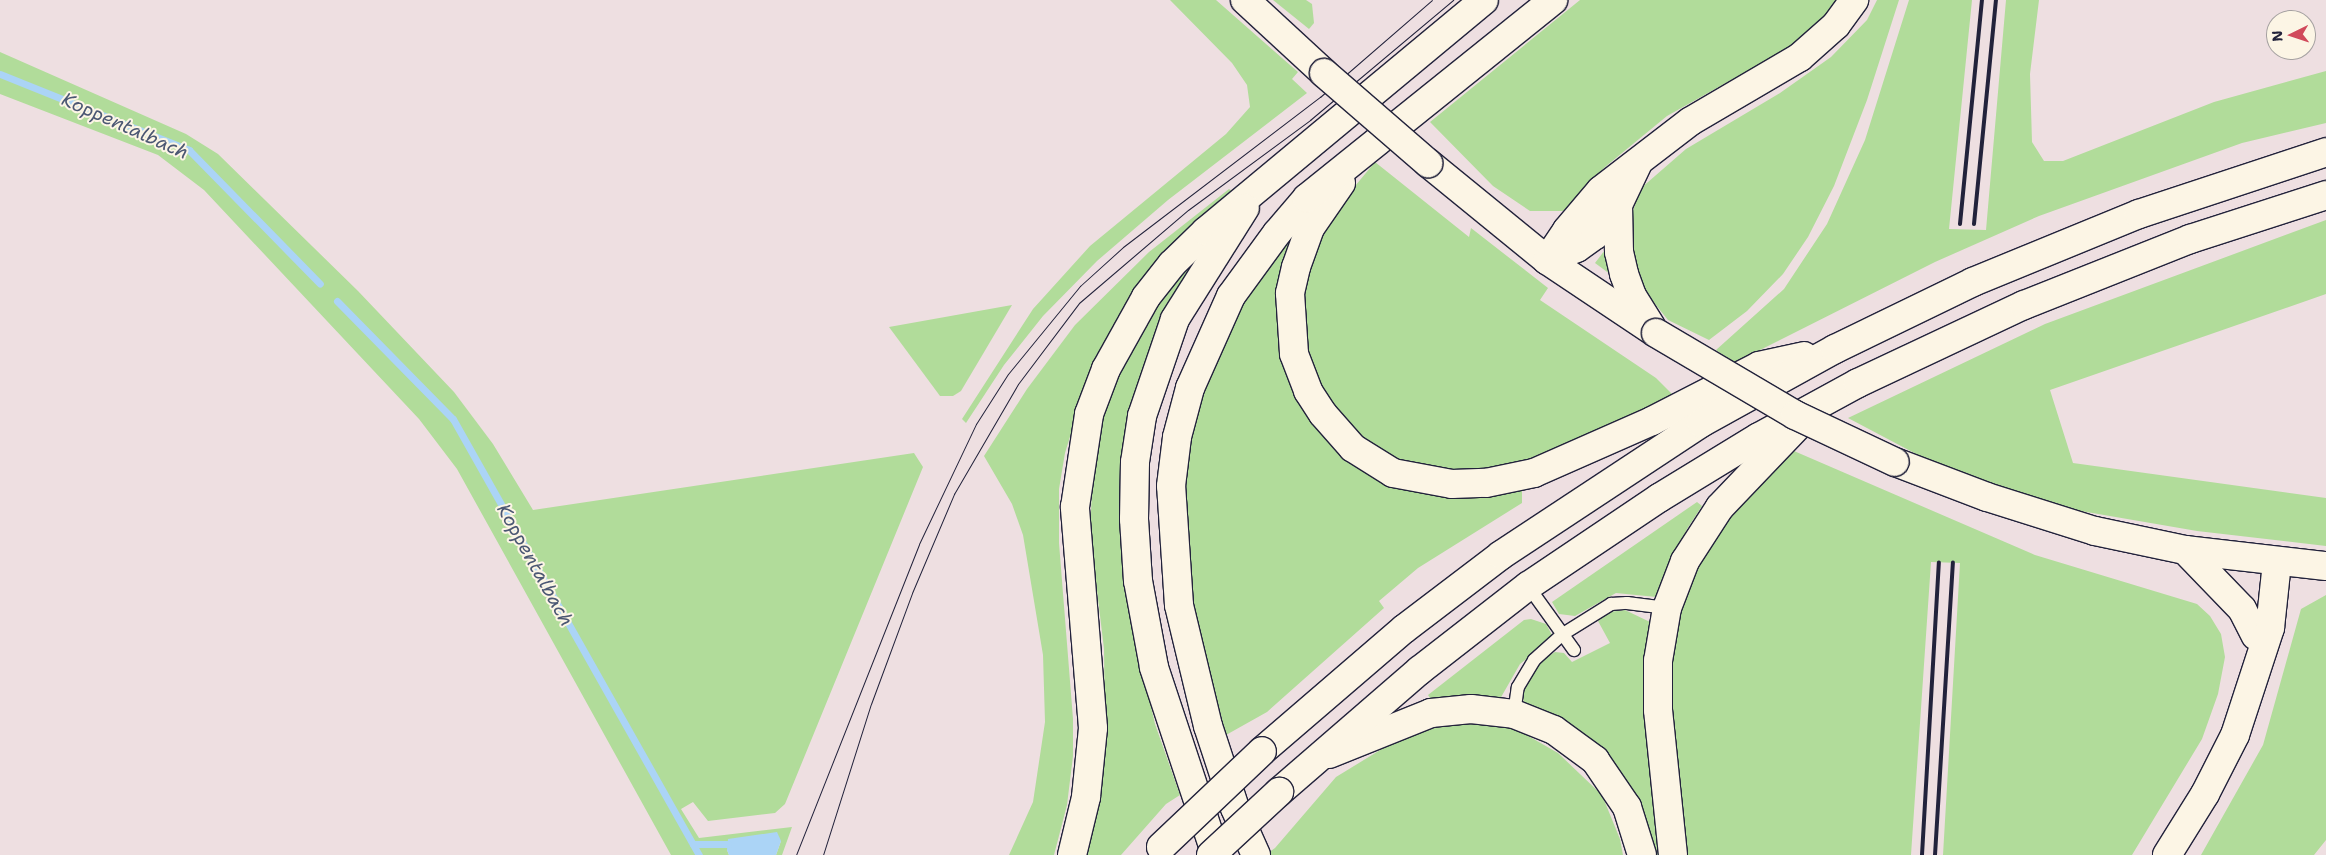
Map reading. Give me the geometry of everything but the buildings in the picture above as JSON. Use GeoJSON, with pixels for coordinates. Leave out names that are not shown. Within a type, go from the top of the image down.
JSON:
{"type":"FeatureCollection","features":[{"type":"Feature","properties":{"kind":"main road"},"geometry":{"type":"LineString","coordinates":[[1245,0],[1324,73],[1428,163],[1548,260],[1656,333],[1795,415],[1894,462],[1953,485],[2062,522],[2185,550],[2277,562],[2326,566]]}},
{"type":"Feature","properties":{"kind":"main road"},"geometry":{"type":"LineString","coordinates":[[1072,855],[1086,797],[1093,728],[1074,507],[1089,414],[1106,369],[1146,297],[1172,264],[1206,231],[1484,0]]}},
{"type":"Feature","properties":{"kind":"main road"},"geometry":{"type":"LineString","coordinates":[[1256,855],[1235,808],[1208,726],[1190,663],[1179,605],[1171,520],[1177,437],[1196,371],[1232,296],[1277,234],[1308,198],[1552,0]]}},
{"type":"Feature","properties":{"kind":"main road"},"geometry":{"type":"LineString","coordinates":[[1548,260],[1567,230],[1602,190],[1691,121],[1800,57],[1836,25],[1854,0]]}},
{"type":"Feature","properties":{"kind":"main road"},"geometry":{"type":"LineString","coordinates":[[1157,851],[1262,751],[1404,629],[1501,555],[1701,423],[1836,349],[1973,282],[2076,238],[2220,186],[2326,152]]}},
{"type":"Feature","properties":{"kind":"main road"},"geometry":{"type":"LineString","coordinates":[[1362,156],[1310,228],[1296,267],[1290,293],[1294,354],[1308,391],[1323,414],[1353,448],[1393,473],[1452,484],[1486,483],[1534,473],[1652,421],[1759,366],[1836,349]]}},
{"type":"Feature","properties":{"kind":"main road"},"geometry":{"type":"LineString","coordinates":[[1548,260],[1577,248],[1596,235],[1618,205],[1638,161]]}},
{"type":"Feature","properties":{"kind":"main road"},"geometry":{"type":"LineString","coordinates":[[1216,855],[1154,666],[1138,581],[1134,519],[1136,462],[1142,416],[1175,319],[1254,192]]}},
{"type":"Feature","properties":{"kind":"main road"},"geometry":{"type":"LineString","coordinates":[[1212,855],[1316,758],[1420,670],[1528,586],[1659,498],[1818,404],[1976,326],[2078,282],[2235,224],[2326,195]]}},
{"type":"Feature","properties":{"kind":"main road"},"geometry":{"type":"LineString","coordinates":[[1618,205],[1619,252],[1624,274],[1632,296],[1656,333]]}},
{"type":"Feature","properties":{"kind":"main road"},"geometry":{"type":"LineString","coordinates":[[1673,855],[1658,710],[1658,661],[1667,608],[1685,561],[1720,507],[1818,404]]}},
{"type":"Feature","properties":{"kind":"main road"},"geometry":{"type":"LineString","coordinates":[[2185,550],[2242,609],[2256,636]]}},
{"type":"Feature","properties":{"kind":"main road"},"geometry":{"type":"LineString","coordinates":[[2257,665],[2256,636],[2263,591],[2277,562]]}},
{"type":"Feature","properties":{"kind":"main road"},"geometry":{"type":"LineString","coordinates":[[2167,855],[2222,764],[2236,734],[2270,628],[2277,562]]}},
{"type":"Feature","properties":{"kind":"main road"},"geometry":{"type":"LineString","coordinates":[[1316,758],[1431,713],[1471,709],[1514,714],[1554,730],[1595,760],[1627,806],[1642,855]]}},
{"type":"Feature","properties":{"kind":"lane"},"geometry":{"type":"LineString","coordinates":[[1528,586],[1574,650]]}},
{"type":"Feature","properties":{"kind":"lane"},"geometry":{"type":"LineString","coordinates":[[1514,714],[1518,687],[1530,667],[1563,634],[1610,604],[1627,602],[1667,608]]}},
{"type":"Feature","properties":{"kind":"green space"},"geometry":{"type":"Polygon","coordinates":[[[1170,0],[1216,0],[1298,72],[1292,79],[1307,93],[1168,200],[1097,261],[1043,316],[1004,365],[966,423],[962,419],[1033,309],[1090,246],[1226,134],[1250,107],[1247,85],[1232,63],[1170,0]]]}},
{"type":"Feature","properties":{"kind":"green space"},"geometry":{"type":"Polygon","coordinates":[[[1273,0],[1306,0],[1312,4],[1314,23],[1309,29],[1273,0]]]}},
{"type":"Feature","properties":{"kind":"green space"},"geometry":{"type":"Polygon","coordinates":[[[1580,0],[1839,0],[1802,40],[1667,116],[1605,167],[1563,211],[1530,211],[1493,186],[1430,122],[1580,0]]]}},
{"type":"Feature","properties":{"kind":"green space"},"geometry":{"type":"Polygon","coordinates":[[[1877,0],[1899,0],[1867,100],[1834,186],[1808,237],[1783,274],[1747,311],[1709,340],[1668,320],[1639,284],[1631,245],[1631,217],[1640,189],[1686,149],[1780,93],[1831,57],[1867,20],[1877,0]]]}},
{"type":"Feature","properties":{"kind":"green space"},"geometry":{"type":"Polygon","coordinates":[[[1909,0],[1972,0],[1949,229],[1986,230],[2006,0],[2039,0],[2030,74],[2032,142],[2044,161],[2063,161],[2214,102],[2326,71],[2326,123],[2242,143],[2039,216],[1935,262],[1734,363],[1716,350],[1784,289],[1827,224],[1865,140],[1909,0]]]}},
{"type":"Feature","properties":{"kind":"green space"},"geometry":{"type":"Polygon","coordinates":[[[0,52],[186,134],[218,154],[358,291],[454,392],[493,444],[533,510],[914,453],[923,467],[785,804],[775,813],[708,821],[693,802],[681,809],[699,838],[792,827],[782,855],[776,855],[781,841],[727,850],[729,855],[671,855],[457,469],[419,419],[204,190],[158,155],[0,94],[0,52]]]}},
{"type":"Feature","properties":{"kind":"green space"},"geometry":{"type":"Polygon","coordinates":[[[1375,162],[1469,237],[1471,228],[1548,288],[1540,300],[1656,378],[1676,398],[1595,438],[1496,472],[1410,470],[1361,442],[1324,402],[1305,353],[1299,289],[1316,233],[1375,162]]]}},
{"type":"Feature","properties":{"kind":"green space"},"geometry":{"type":"Polygon","coordinates":[[[1229,189],[1232,191],[1182,237],[1135,293],[1093,362],[1065,453],[1059,489],[1059,543],[1073,719],[1073,756],[1067,805],[1054,855],[1009,855],[1033,802],[1045,722],[1043,655],[1023,535],[1012,504],[984,456],[1027,389],[1075,325],[1149,252],[1229,189]]]}},
{"type":"Feature","properties":{"kind":"green space"},"geometry":{"type":"Polygon","coordinates":[[[2326,220],[2326,294],[2050,390],[2073,463],[2326,498],[2326,546],[2197,531],[2075,510],[1995,487],[1937,465],[1848,418],[2045,324],[2326,220]]]}},
{"type":"Feature","properties":{"kind":"green space"},"geometry":{"type":"Polygon","coordinates":[[[1290,235],[1297,240],[1279,305],[1337,447],[1522,489],[1522,503],[1418,568],[1379,601],[1384,608],[1267,712],[1226,735],[1191,599],[1179,504],[1186,442],[1205,375],[1237,307],[1290,235]]]}},
{"type":"Feature","properties":{"kind":"green space"},"geometry":{"type":"Polygon","coordinates":[[[1608,246],[1614,277],[1595,263],[1608,246]]]}},
{"type":"Feature","properties":{"kind":"green space"},"geometry":{"type":"Polygon","coordinates":[[[1194,255],[1199,259],[1147,362],[1131,619],[1155,724],[1180,795],[1166,804],[1121,855],[1082,855],[1097,813],[1105,737],[1104,649],[1090,532],[1093,469],[1104,411],[1115,375],[1149,313],[1194,255]]]}},
{"type":"Feature","properties":{"kind":"green space"},"geometry":{"type":"Polygon","coordinates":[[[1012,305],[961,391],[953,396],[940,396],[889,327],[1012,305]]]}},
{"type":"Feature","properties":{"kind":"green space"},"geometry":{"type":"Polygon","coordinates":[[[1794,451],[2035,555],[2197,604],[2210,616],[2221,634],[2225,657],[2218,694],[2202,739],[2132,855],[1943,855],[1960,563],[1931,562],[1911,855],[1685,855],[1673,748],[1668,642],[1694,560],[1751,484],[1794,451]]]}},
{"type":"Feature","properties":{"kind":"green space"},"geometry":{"type":"Polygon","coordinates":[[[1697,502],[1702,506],[1687,529],[1656,597],[1616,593],[1575,616],[1559,614],[1552,602],[1697,502]]]}},
{"type":"Feature","properties":{"kind":"green space"},"geometry":{"type":"Polygon","coordinates":[[[2326,595],[2326,840],[2314,855],[2201,855],[2263,745],[2301,609],[2326,595]]]}},
{"type":"Feature","properties":{"kind":"green space"},"geometry":{"type":"Polygon","coordinates":[[[1625,610],[1650,622],[1644,669],[1662,855],[1650,855],[1622,776],[1598,744],[1524,705],[1522,689],[1538,663],[1555,652],[1564,653],[1572,662],[1610,643],[1598,621],[1609,612],[1625,610]]]}},
{"type":"Feature","properties":{"kind":"green space"},"geometry":{"type":"Polygon","coordinates":[[[1531,619],[1546,624],[1552,635],[1548,642],[1520,664],[1500,699],[1432,701],[1428,695],[1524,620],[1531,619]]]}},
{"type":"Feature","properties":{"kind":"green space"},"geometry":{"type":"Polygon","coordinates":[[[1467,722],[1516,729],[1558,753],[1602,795],[1620,839],[1623,855],[1265,855],[1275,848],[1336,777],[1408,733],[1467,722]]]}},
{"type":"Feature","properties":{"kind":"water"},"geometry":{"type":"Polygon","coordinates":[[[777,832],[781,841],[776,855],[729,855],[727,850],[728,839],[777,832]]]}},
{"type":"Feature","properties":{"kind":"waterway","name":"Koppentalbach"},"geometry":{"type":"LineString","coordinates":[[0,74],[189,150],[320,284]]}},
{"type":"Feature","properties":{"kind":"waterway","name":"Koppentalbach"},"geometry":{"type":"LineString","coordinates":[[337,301],[453,419],[699,855]]}},
{"type":"Feature","properties":{"kind":"waterway"},"geometry":{"type":"LineString","coordinates":[[693,844],[728,844]]}},
{"type":"Feature","properties":{"kind":"tram line"},"geometry":{"type":"LineString","coordinates":[[796,855],[919,544],[976,424],[1008,374],[1080,286],[1123,247],[1320,97],[1432,0]]}},
{"type":"Feature","properties":{"kind":"tram line"},"geometry":{"type":"LineString","coordinates":[[823,855],[871,704],[912,593],[954,494],[1018,384],[1079,303],[1188,210],[1310,120],[1453,0]]}},
{"type":"Feature","properties":{"kind":"railway"},"geometry":{"type":"LineString","coordinates":[[1960,224],[1982,0]]}},
{"type":"Feature","properties":{"kind":"railway"},"geometry":{"type":"LineString","coordinates":[[1974,224],[1996,0]]}},
{"type":"Feature","properties":{"kind":"railway"},"geometry":{"type":"LineString","coordinates":[[1922,855],[1939,562]]}},
{"type":"Feature","properties":{"kind":"railway"},"geometry":{"type":"LineString","coordinates":[[1935,855],[1953,563]]}}]}
